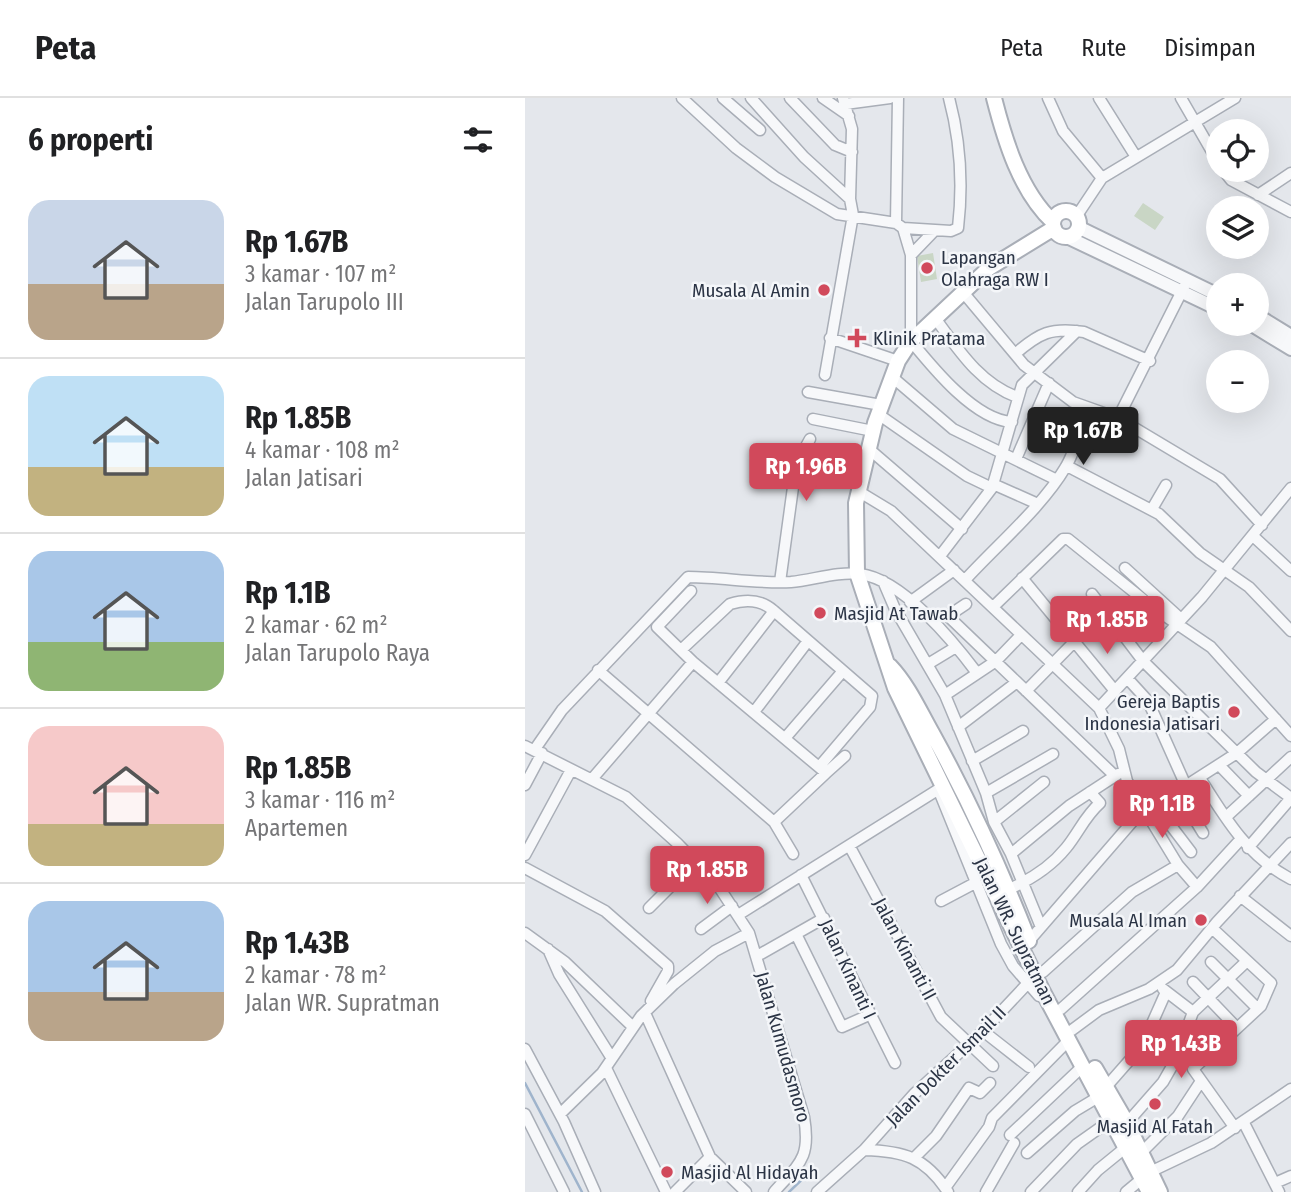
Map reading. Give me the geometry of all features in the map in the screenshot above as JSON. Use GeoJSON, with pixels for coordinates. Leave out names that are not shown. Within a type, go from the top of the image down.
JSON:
{"type":"FeatureCollection","features":[{"type":"Feature","properties":{"kind":"main road"},"geometry":{"type":"LineString","coordinates":[[994,98],[1005,140],[1034,198],[1053,225],[1074,227]]}},
{"type":"Feature","properties":{"kind":"main road","name":"Jalan WR. Supratman"},"geometry":{"type":"LineString","coordinates":[[1059,1015],[1029,941],[895,688],[890,666],[857,573],[854,519],[879,410],[891,376],[911,341],[989,268],[1053,225],[1058,214],[1064,211],[1074,227]]}},
{"type":"Feature","properties":{"kind":"main road","name":"Jalan WR. Supratman"},"geometry":{"type":"LineString","coordinates":[[890,666],[905,683],[952,769],[1003,892],[1059,1015],[1103,1091],[1111,1120],[1125,1148],[1160,1192]]}},
{"type":"Feature","properties":{"kind":"main road","name":"Jalan WR. Supratman"},"geometry":{"type":"LineString","coordinates":[[1071,1035],[1083,1066],[1127,1123],[1141,1153],[1149,1192]]}},
{"type":"Feature","properties":{"kind":"street"},"geometry":{"type":"LineString","coordinates":[[682,98],[736,148],[775,177],[837,214],[899,226],[951,231],[959,226],[959,163],[949,98]]}},
{"type":"Feature","properties":{"kind":"street"},"geometry":{"type":"LineString","coordinates":[[723,98],[760,130]]}},
{"type":"Feature","properties":{"kind":"street"},"geometry":{"type":"LineString","coordinates":[[751,98],[804,156],[850,199]]}},
{"type":"Feature","properties":{"kind":"street"},"geometry":{"type":"LineString","coordinates":[[790,98],[835,145],[852,152]]}},
{"type":"Feature","properties":{"kind":"street"},"geometry":{"type":"LineString","coordinates":[[823,98],[849,116]]}},
{"type":"Feature","properties":{"kind":"street"},"geometry":{"type":"LineString","coordinates":[[825,375],[853,215],[850,199],[852,152],[849,116],[844,101],[890,98]]}},
{"type":"Feature","properties":{"kind":"street"},"geometry":{"type":"LineString","coordinates":[[898,98],[899,226],[911,255],[911,341],[967,400],[989,416],[1012,422]]}},
{"type":"Feature","properties":{"kind":"street"},"geometry":{"type":"LineString","coordinates":[[1048,98],[1063,131],[1102,178]]}},
{"type":"Feature","properties":{"kind":"street"},"geometry":{"type":"LineString","coordinates":[[1098,98],[1136,157]]}},
{"type":"Feature","properties":{"kind":"street"},"geometry":{"type":"LineString","coordinates":[[1181,98],[1206,144]]}},
{"type":"Feature","properties":{"kind":"street"},"geometry":{"type":"LineString","coordinates":[[1206,301],[1184,286],[1074,227],[1102,178],[1235,98]]}},
{"type":"Feature","properties":{"kind":"street"},"geometry":{"type":"LineString","coordinates":[[1258,195],[1291,173]]}},
{"type":"Feature","properties":{"kind":"street"},"geometry":{"type":"LineString","coordinates":[[1235,182],[1291,212]]}},
{"type":"Feature","properties":{"kind":"street"},"geometry":{"type":"LineString","coordinates":[[911,255],[935,230]]}},
{"type":"Feature","properties":{"kind":"street"},"geometry":{"type":"LineString","coordinates":[[1184,286],[1206,292]]}},
{"type":"Feature","properties":{"kind":"street"},"geometry":{"type":"LineString","coordinates":[[1118,418],[1150,360],[1184,286]]}},
{"type":"Feature","properties":{"kind":"street"},"geometry":{"type":"LineString","coordinates":[[962,291],[1015,354],[1035,373],[1073,402],[1118,418],[1220,480],[1262,525]]}},
{"type":"Feature","properties":{"kind":"street"},"geometry":{"type":"LineString","coordinates":[[935,318],[979,374],[993,386],[1017,397]]}},
{"type":"Feature","properties":{"kind":"street"},"geometry":{"type":"LineString","coordinates":[[1015,354],[1041,333],[1077,331],[1150,360]]}},
{"type":"Feature","properties":{"kind":"street"},"geometry":{"type":"LineString","coordinates":[[940,556],[993,486],[1022,385],[1077,331]]}},
{"type":"Feature","properties":{"kind":"street"},"geometry":{"type":"LineString","coordinates":[[1282,334],[1291,349]]}},
{"type":"Feature","properties":{"kind":"street"},"geometry":{"type":"LineString","coordinates":[[830,338],[898,361]]}},
{"type":"Feature","properties":{"kind":"street"},"geometry":{"type":"LineString","coordinates":[[891,376],[953,429],[1057,480]]}},
{"type":"Feature","properties":{"kind":"street"},"geometry":{"type":"LineString","coordinates":[[1016,459],[1049,383]]}},
{"type":"Feature","properties":{"kind":"street"},"geometry":{"type":"LineString","coordinates":[[815,397],[879,410],[967,476],[1038,504]]}},
{"type":"Feature","properties":{"kind":"street"},"geometry":{"type":"LineString","coordinates":[[965,580],[1038,504],[1057,480],[1067,466],[1088,408]]}},
{"type":"Feature","properties":{"kind":"street"},"geometry":{"type":"LineString","coordinates":[[813,419],[873,431]]}},
{"type":"Feature","properties":{"kind":"street"},"geometry":{"type":"LineString","coordinates":[[780,582],[794,480],[810,439]]}},
{"type":"Feature","properties":{"kind":"street"},"geometry":{"type":"LineString","coordinates":[[869,449],[962,529]]}},
{"type":"Feature","properties":{"kind":"street"},"geometry":{"type":"LineString","coordinates":[[804,450],[860,485],[891,511],[1099,708],[1119,749],[1142,813],[1178,865],[1197,887]]}},
{"type":"Feature","properties":{"kind":"street"},"geometry":{"type":"LineString","coordinates":[[1067,466],[1152,509],[1207,559],[1226,568],[1267,604],[1291,631]]}},
{"type":"Feature","properties":{"kind":"street"},"geometry":{"type":"LineString","coordinates":[[1152,509],[1166,485]]}},
{"type":"Feature","properties":{"kind":"street"},"geometry":{"type":"LineString","coordinates":[[1099,708],[1143,662],[1289,495]]}},
{"type":"Feature","properties":{"kind":"street"},"geometry":{"type":"LineString","coordinates":[[1253,536],[1291,571]]}},
{"type":"Feature","properties":{"kind":"street"},"geometry":{"type":"LineString","coordinates":[[993,607],[1066,538],[1211,647],[1291,736]]}},
{"type":"Feature","properties":{"kind":"street"},"geometry":{"type":"LineString","coordinates":[[1125,568],[1179,621]]}},
{"type":"Feature","properties":{"kind":"street"},"geometry":{"type":"LineString","coordinates":[[910,602],[954,570]]}},
{"type":"Feature","properties":{"kind":"street"},"geometry":{"type":"LineString","coordinates":[[525,785],[534,749],[562,710],[688,577],[780,582],[857,573],[883,581],[910,602],[977,673]]}},
{"type":"Feature","properties":{"kind":"street"},"geometry":{"type":"LineString","coordinates":[[1022,578],[1074,637],[1115,691]]}},
{"type":"Feature","properties":{"kind":"street"},"geometry":{"type":"LineString","coordinates":[[883,581],[895,609],[945,695],[986,793],[994,822],[1011,854],[1041,927]]}},
{"type":"Feature","properties":{"kind":"street"},"geometry":{"type":"LineString","coordinates":[[657,627],[691,591]]}},
{"type":"Feature","properties":{"kind":"street"},"geometry":{"type":"LineString","coordinates":[[1092,594],[1143,662],[1265,779],[1291,798],[1248,848]]}},
{"type":"Feature","properties":{"kind":"street"},"geometry":{"type":"LineString","coordinates":[[681,650],[730,604],[739,601],[759,602],[774,611],[872,696],[873,701],[823,770],[774,822]]}},
{"type":"Feature","properties":{"kind":"street"},"geometry":{"type":"LineString","coordinates":[[965,604],[948,616],[1115,776]]}},
{"type":"Feature","properties":{"kind":"street"},"geometry":{"type":"LineString","coordinates":[[1026,691],[1103,609]]}},
{"type":"Feature","properties":{"kind":"street"},"geometry":{"type":"LineString","coordinates":[[718,682],[774,611]]}},
{"type":"Feature","properties":{"kind":"street"},"geometry":{"type":"LineString","coordinates":[[647,618],[692,662],[823,770]]}},
{"type":"Feature","properties":{"kind":"street"},"geometry":{"type":"LineString","coordinates":[[945,695],[996,661],[1021,635]]}},
{"type":"Feature","properties":{"kind":"street"},"geometry":{"type":"LineString","coordinates":[[754,712],[808,641]]}},
{"type":"Feature","properties":{"kind":"street"},"geometry":{"type":"LineString","coordinates":[[928,664],[955,647]]}},
{"type":"Feature","properties":{"kind":"street"},"geometry":{"type":"LineString","coordinates":[[592,779],[692,662]]}},
{"type":"Feature","properties":{"kind":"street"},"geometry":{"type":"LineString","coordinates":[[598,670],[774,822],[793,854]]}},
{"type":"Feature","properties":{"kind":"street"},"geometry":{"type":"LineString","coordinates":[[786,737],[843,671]]}},
{"type":"Feature","properties":{"kind":"street"},"geometry":{"type":"LineString","coordinates":[[1127,678],[1148,701],[1182,789],[1203,834]]}},
{"type":"Feature","properties":{"kind":"street"},"geometry":{"type":"LineString","coordinates":[[958,727],[1017,682]]}},
{"type":"Feature","properties":{"kind":"street"},"geometry":{"type":"LineString","coordinates":[[895,688],[893,691],[939,789],[1001,944],[1013,966],[1059,1015],[1197,887],[1241,839]]}},
{"type":"Feature","properties":{"kind":"street"},"geometry":{"type":"LineString","coordinates":[[1029,941],[1142,813],[1237,753],[1276,719]]}},
{"type":"Feature","properties":{"kind":"street"},"geometry":{"type":"LineString","coordinates":[[972,761],[1023,731]]}},
{"type":"Feature","properties":{"kind":"street","name":"Jalan Kumudasmoro"},"geometry":{"type":"LineString","coordinates":[[534,749],[626,797],[717,884],[749,933],[804,1118],[809,1144],[798,1166],[774,1192]]}},
{"type":"Feature","properties":{"kind":"street"},"geometry":{"type":"LineString","coordinates":[[986,793],[1053,754]]}},
{"type":"Feature","properties":{"kind":"street"},"geometry":{"type":"LineString","coordinates":[[823,770],[845,756]]}},
{"type":"Feature","properties":{"kind":"street"},"geometry":{"type":"LineString","coordinates":[[1226,817],[1291,757]]}},
{"type":"Feature","properties":{"kind":"street"},"geometry":{"type":"LineString","coordinates":[[1219,765],[1249,796]]}},
{"type":"Feature","properties":{"kind":"street"},"geometry":{"type":"LineString","coordinates":[[1011,854],[1124,769]]}},
{"type":"Feature","properties":{"kind":"street"},"geometry":{"type":"LineString","coordinates":[[525,855],[571,770]]}},
{"type":"Feature","properties":{"kind":"street"},"geometry":{"type":"LineString","coordinates":[[1200,778],[1248,848],[1267,867],[1291,879]]}},
{"type":"Feature","properties":{"kind":"street"},"geometry":{"type":"LineString","coordinates":[[994,822],[1044,782]]}},
{"type":"Feature","properties":{"kind":"street"},"geometry":{"type":"LineString","coordinates":[[701,929],[850,847],[939,789]]}},
{"type":"Feature","properties":{"kind":"street"},"geometry":{"type":"LineString","coordinates":[[1003,892],[1024,885],[1065,849],[1088,813],[1099,803],[1090,792]]}},
{"type":"Feature","properties":{"kind":"street"},"geometry":{"type":"LineString","coordinates":[[1156,806],[1191,852]]}},
{"type":"Feature","properties":{"kind":"street","name":"Jalan Kinanti II"},"geometry":{"type":"LineString","coordinates":[[850,847],[939,1013],[968,1045],[992,1066]]}},
{"type":"Feature","properties":{"kind":"street"},"geometry":{"type":"LineString","coordinates":[[864,1150],[895,1151],[915,1157],[947,1190],[989,1127],[992,1118],[1071,1035],[1099,1010],[1159,983],[1177,970],[1240,896],[1289,847]]}},
{"type":"Feature","properties":{"kind":"street"},"geometry":{"type":"LineString","coordinates":[[649,908],[694,863]]}},
{"type":"Feature","properties":{"kind":"street"},"geometry":{"type":"LineString","coordinates":[[1043,972],[1132,892],[1178,865]]}},
{"type":"Feature","properties":{"kind":"street"},"geometry":{"type":"LineString","coordinates":[[525,869],[605,911],[668,966],[668,971],[647,1010]]}},
{"type":"Feature","properties":{"kind":"street","name":"Jalan Kinanti I"},"geometry":{"type":"LineString","coordinates":[[801,875],[895,1063]]}},
{"type":"Feature","properties":{"kind":"street"},"geometry":{"type":"LineString","coordinates":[[941,901],[975,883]]}},
{"type":"Feature","properties":{"kind":"street"},"geometry":{"type":"LineString","coordinates":[[1240,896],[1291,936]]}},
{"type":"Feature","properties":{"kind":"street"},"geometry":{"type":"LineString","coordinates":[[757,956],[824,918]]}},
{"type":"Feature","properties":{"kind":"street"},"geometry":{"type":"LineString","coordinates":[[1213,929],[1271,982],[1260,1007],[1193,1069],[1240,1125],[1277,1188],[1291,1176]]}},
{"type":"Feature","properties":{"kind":"street"},"geometry":{"type":"LineString","coordinates":[[525,933],[548,949],[633,1027]]}},
{"type":"Feature","properties":{"kind":"street"},"geometry":{"type":"LineString","coordinates":[[559,1114],[605,1068],[647,1010],[699,963],[749,933]]}},
{"type":"Feature","properties":{"kind":"street"},"geometry":{"type":"LineString","coordinates":[[796,934],[842,1027],[869,1015]]}},
{"type":"Feature","properties":{"kind":"street"},"geometry":{"type":"LineString","coordinates":[[548,949],[559,974],[611,1057]]}},
{"type":"Feature","properties":{"kind":"street"},"geometry":{"type":"LineString","coordinates":[[1127,1123],[1163,1082],[1175,1061],[1193,1012],[1247,961]]}},
{"type":"Feature","properties":{"kind":"street"},"geometry":{"type":"LineString","coordinates":[[1211,962],[1260,1007]]}},
{"type":"Feature","properties":{"kind":"street","name":"Jalan Dokter Ismail II"},"geometry":{"type":"LineString","coordinates":[[817,1192],[864,1150],[914,1094],[968,1045],[1029,982]]}},
{"type":"Feature","properties":{"kind":"street"},"geometry":{"type":"LineString","coordinates":[[1193,982],[1237,1028]]}},
{"type":"Feature","properties":{"kind":"street"},"geometry":{"type":"LineString","coordinates":[[1159,983],[1166,992],[1179,999],[1193,1012]]}},
{"type":"Feature","properties":{"kind":"street"},"geometry":{"type":"LineString","coordinates":[[1027,1153],[1075,1111],[1103,1091],[1142,1046],[1166,992]]}},
{"type":"Feature","properties":{"kind":"street"},"geometry":{"type":"LineString","coordinates":[[647,1010],[710,1157],[746,1192]]}},
{"type":"Feature","properties":{"kind":"street"},"geometry":{"type":"LineString","coordinates":[[982,1031],[1029,1067]]}},
{"type":"Feature","properties":{"kind":"street"},"geometry":{"type":"LineString","coordinates":[[525,1049],[595,1192]]}},
{"type":"Feature","properties":{"kind":"street"},"geometry":{"type":"LineString","coordinates":[[986,1192],[1012,1139],[1066,1079],[1083,1066]]}},
{"type":"Feature","properties":{"kind":"street"},"geometry":{"type":"LineString","coordinates":[[605,1068],[666,1192]]}},
{"type":"Feature","properties":{"kind":"street"},"geometry":{"type":"LineString","coordinates":[[1141,1153],[1178,1116],[1201,1081]]}},
{"type":"Feature","properties":{"kind":"street"},"geometry":{"type":"LineString","coordinates":[[915,1157],[936,1136],[969,1088],[980,1093],[990,1083]]}},
{"type":"Feature","properties":{"kind":"street"},"geometry":{"type":"LineString","coordinates":[[1126,1192],[1145,1175],[1240,1125],[1291,1089]]}},
{"type":"Feature","properties":{"kind":"street"},"geometry":{"type":"LineString","coordinates":[[525,1114],[564,1192]]}},
{"type":"Feature","properties":{"kind":"street"},"geometry":{"type":"LineString","coordinates":[[1031,1192],[1077,1144],[1111,1120]]}},
{"type":"Feature","properties":{"kind":"street"},"geometry":{"type":"LineString","coordinates":[[1077,1192],[1125,1148]]}},
{"type":"Feature","properties":{"kind":"street"},"geometry":{"type":"LineString","coordinates":[[675,1192],[710,1157]]}},
{"type":"Feature","properties":{"kind":"green space"},"geometry":{"type":"Polygon","coordinates":[[[1143,203],[1164,217],[1155,230],[1134,216],[1143,203]]]}},
{"type":"Feature","properties":{"kind":"green space","name":"Lapangan Olahraga RW I"},"geometry":{"type":"Polygon","coordinates":[[[933,253],[937,279],[921,282],[917,256],[933,253]]]}},
{"type":"Feature","properties":{"kind":"waterway"},"geometry":{"type":"LineString","coordinates":[[525,1083],[582,1192]]}},
{"type":"Feature","properties":{"kind":"waterway"},"geometry":{"type":"LineString","coordinates":[[789,1192],[813,1169]]}},
{"type":"Feature","properties":{"kind":"place","name":"Lapangan Olahraga RW I"},"geometry":{"type":"Point","coordinates":[927,268]}},
{"type":"Feature","properties":{"kind":"place","name":"Musala Al Amin"},"geometry":{"type":"Point","coordinates":[824,290]}},
{"type":"Feature","properties":{"kind":"place","name":"Klinik Pratama"},"geometry":{"type":"Point","coordinates":[857,338]}},
{"type":"Feature","properties":{"kind":"place","name":"Masjid At Tawab"},"geometry":{"type":"Point","coordinates":[820,613]}},
{"type":"Feature","properties":{"kind":"place","name":"Gereja Baptis Indonesia Jatisari"},"geometry":{"type":"Point","coordinates":[1234,712]}},
{"type":"Feature","properties":{"kind":"place","name":"Musala Al Iman"},"geometry":{"type":"Point","coordinates":[1201,920]}},
{"type":"Feature","properties":{"kind":"place","name":"Masjid Al Fatah"},"geometry":{"type":"Point","coordinates":[1155,1104]}},
{"type":"Feature","properties":{"kind":"place","name":"Masjid Al Hidayah"},"geometry":{"type":"Point","coordinates":[667,1172]}}]}
